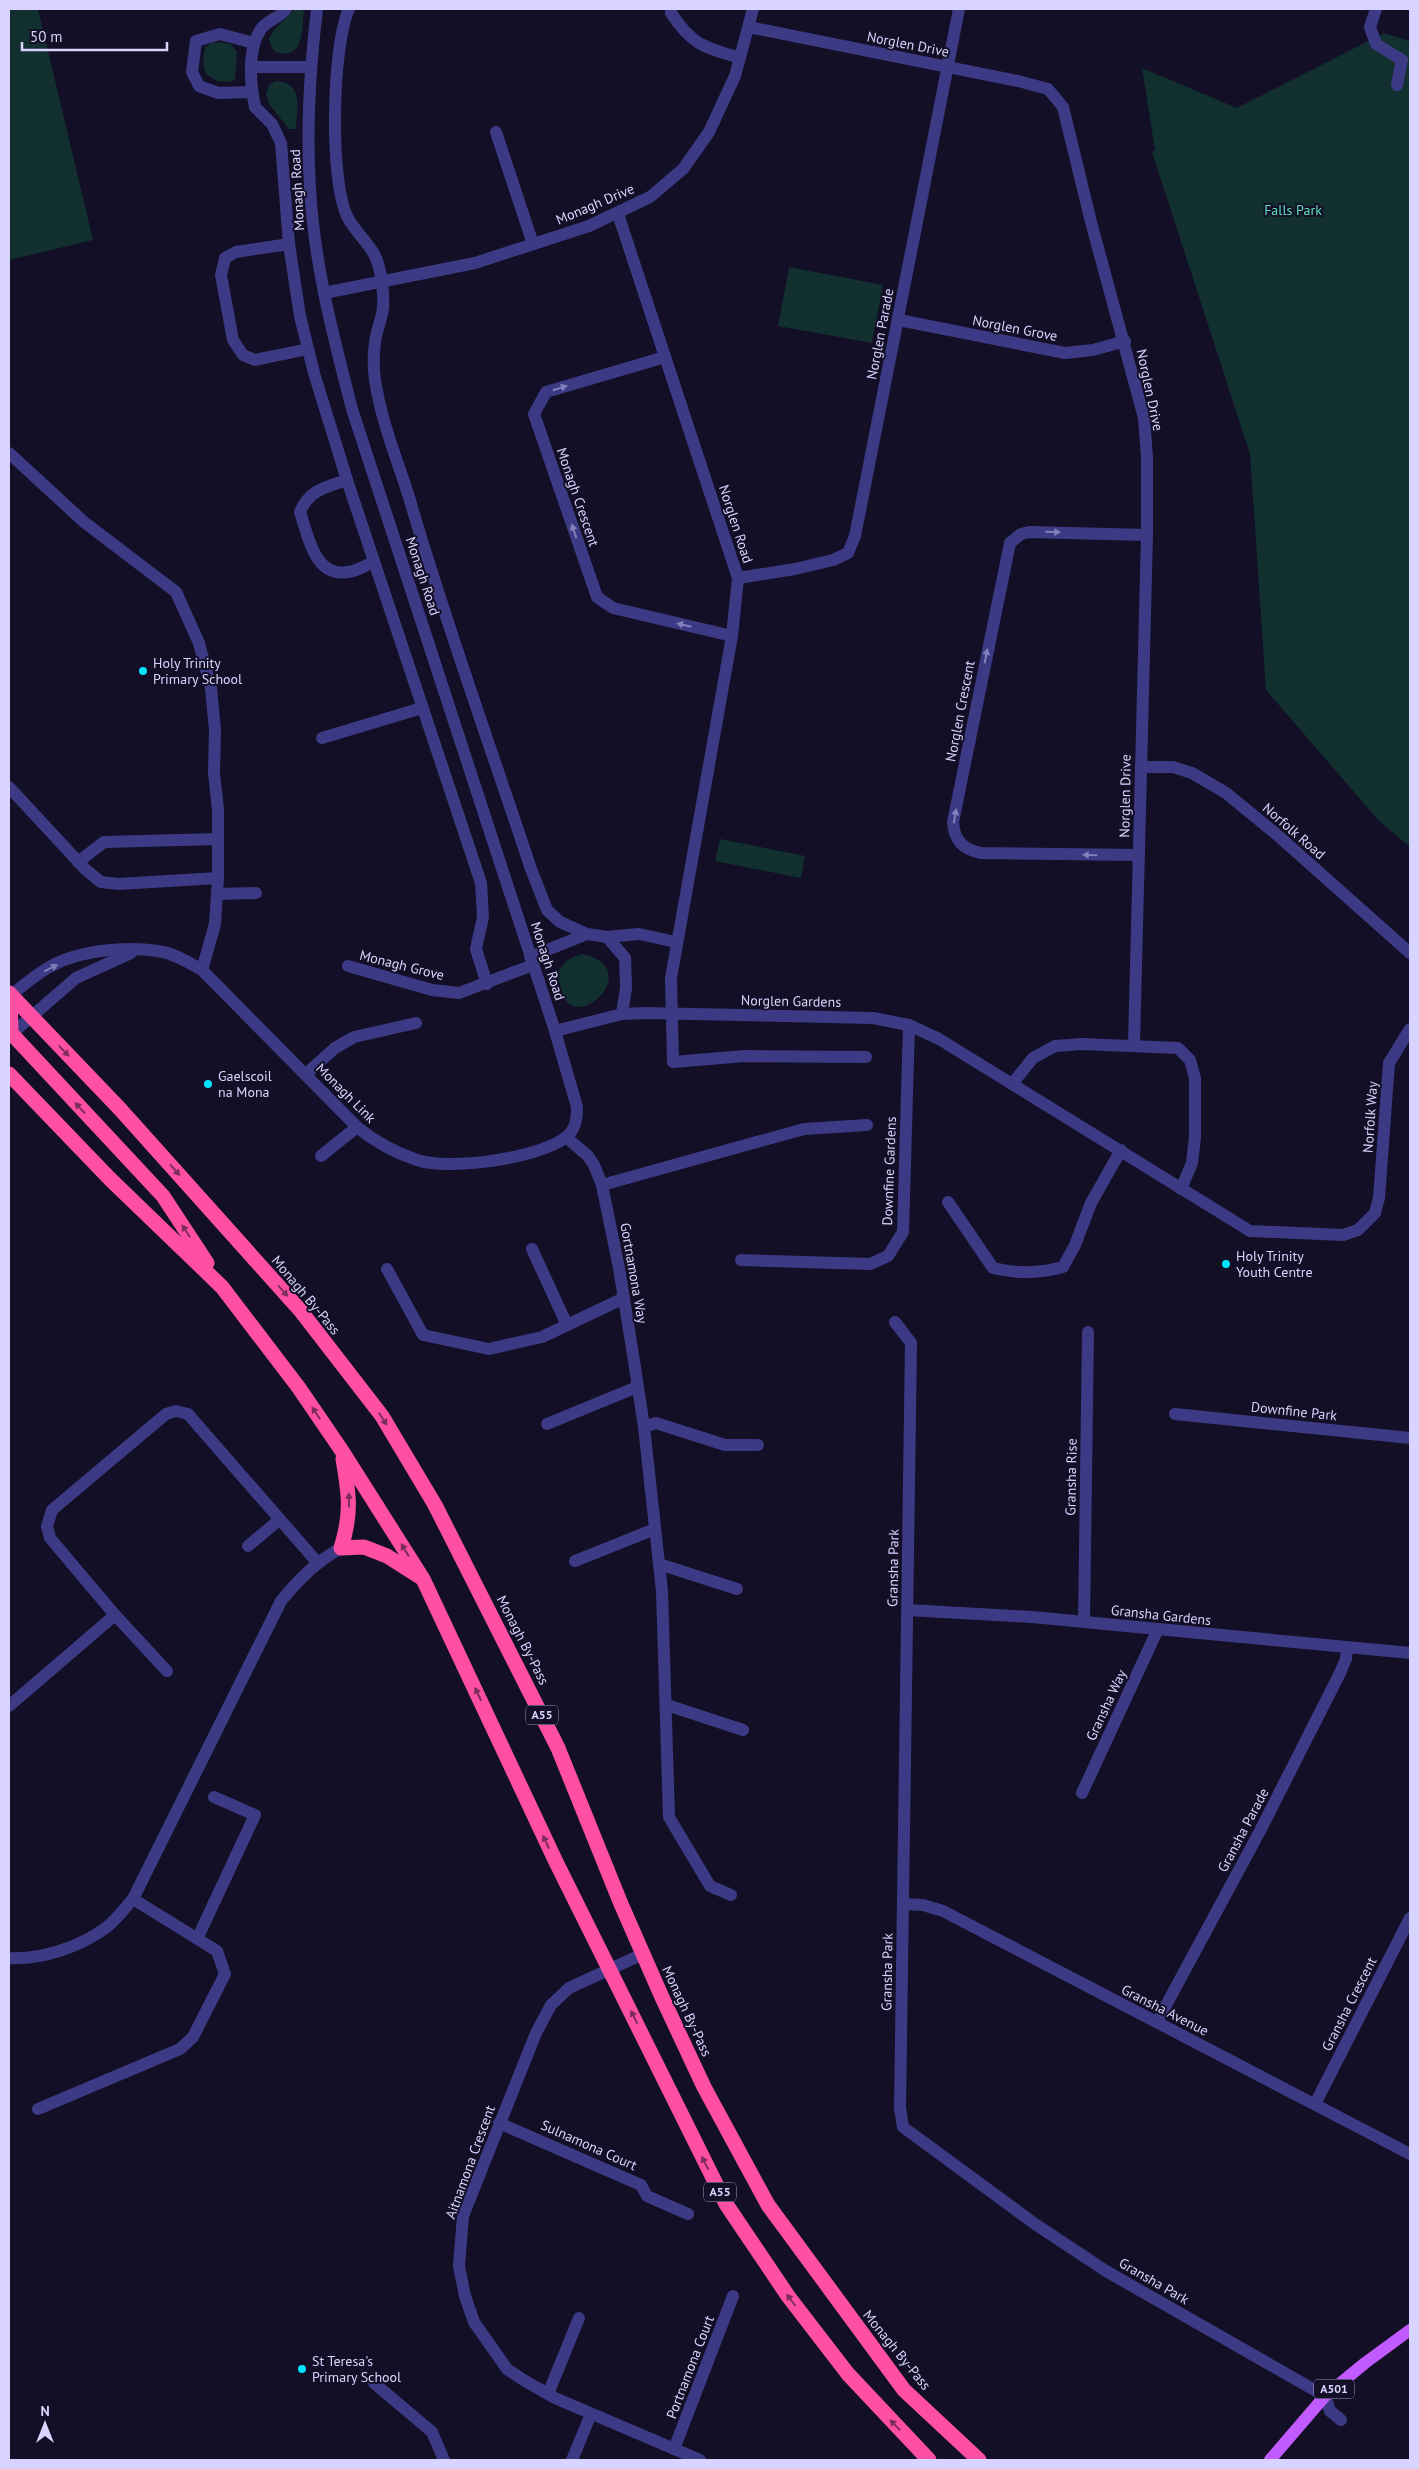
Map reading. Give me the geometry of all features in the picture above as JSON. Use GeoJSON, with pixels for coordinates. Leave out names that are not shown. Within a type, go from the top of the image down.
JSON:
{"type":"FeatureCollection","features":[{"type":"Feature","properties":{"kind":"highway","name":"Monagh By-Pass"},"geometry":{"type":"LineString","coordinates":[[9,995],[120,1109],[300,1310],[382,1416],[435,1505],[558,1748],[643,1954],[704,2087],[768,2205],[904,2390],[979,2460]]}},
{"type":"Feature","properties":{"kind":"highway"},"geometry":{"type":"LineString","coordinates":[[9,995],[10,1034],[163,1196],[222,1286]]}},
{"type":"Feature","properties":{"kind":"highway","name":"A55"},"geometry":{"type":"LineString","coordinates":[[9,1074],[110,1179],[222,1286],[299,1388],[342,1451],[423,1579],[556,1862],[726,2204],[788,2296],[848,2374],[929,2460]]}},
{"type":"Feature","properties":{"kind":"highway"},"geometry":{"type":"LineString","coordinates":[[342,1451],[349,1494],[349,1523],[341,1548],[364,1547],[387,1556],[423,1579]]}},
{"type":"Feature","properties":{"kind":"main road","name":"A501"},"geometry":{"type":"LineString","coordinates":[[1270,2460],[1325,2396],[1365,2363],[1410,2330]]}},
{"type":"Feature","properties":{"kind":"street","name":"Monagh Road"},"geometry":{"type":"LineString","coordinates":[[286,9],[282,14],[262,27],[254,43],[251,67],[254,107],[272,124],[281,143],[289,244],[308,349],[347,480],[481,883],[483,917],[476,949],[487,984]]}},
{"type":"Feature","properties":{"kind":"street","name":"Monagh Road"},"geometry":{"type":"LineString","coordinates":[[317,9],[310,67],[310,187],[324,293],[352,409],[555,1031],[577,1107],[577,1119],[566,1137]]}},
{"type":"Feature","properties":{"kind":"street","name":"Monagh Road"},"geometry":{"type":"LineString","coordinates":[[349,9],[344,19],[340,50],[335,121],[336,172],[338,189],[348,218],[377,259],[382,281],[383,308],[375,340],[373,368],[378,400],[426,552],[547,910],[560,922],[586,934]]}},
{"type":"Feature","properties":{"kind":"street"},"geometry":{"type":"LineString","coordinates":[[671,9],[671,13],[685,34],[704,47],[740,58]]}},
{"type":"Feature","properties":{"kind":"street","name":"Monagh Drive"},"geometry":{"type":"LineString","coordinates":[[324,293],[475,263],[618,214],[650,197],[683,169],[709,132],[735,76],[753,9]]}},
{"type":"Feature","properties":{"kind":"street","name":"Norglen Parade"},"geometry":{"type":"LineString","coordinates":[[738,578],[805,567],[833,560],[848,553],[856,536],[899,320],[923,185],[959,9]]}},
{"type":"Feature","properties":{"kind":"street"},"geometry":{"type":"LineString","coordinates":[[1376,9],[1370,27],[1376,44],[1402,60],[1397,85]]}},
{"type":"Feature","properties":{"kind":"street","name":"Norglen Drive"},"geometry":{"type":"LineString","coordinates":[[749,27],[1048,89],[1063,107],[1091,222],[1125,341],[1144,418],[1147,458],[1147,535],[1134,1045]]}},
{"type":"Feature","properties":{"kind":"street"},"geometry":{"type":"LineString","coordinates":[[252,92],[218,93],[199,86],[192,72],[196,41],[220,34],[254,43]]}},
{"type":"Feature","properties":{"kind":"street"},"geometry":{"type":"LineString","coordinates":[[251,67],[310,67]]}},
{"type":"Feature","properties":{"kind":"street"},"geometry":{"type":"LineString","coordinates":[[496,132],[534,244]]}},
{"type":"Feature","properties":{"kind":"street","name":"Norglen Road"},"geometry":{"type":"LineString","coordinates":[[618,214],[738,578],[732,636],[671,978],[673,1062],[745,1056],[866,1057]]}},
{"type":"Feature","properties":{"kind":"street","name":"Monagh Road"},"geometry":{"type":"LineString","coordinates":[[289,244],[236,252],[225,258],[221,274],[233,340],[242,355],[255,360],[308,349]]}},
{"type":"Feature","properties":{"kind":"street","name":"Norglen Grove"},"geometry":{"type":"LineString","coordinates":[[899,320],[1065,352],[1093,350],[1125,341]]}},
{"type":"Feature","properties":{"kind":"street","name":"Monagh Crescent"},"geometry":{"type":"LineString","coordinates":[[665,357],[546,392],[534,414],[597,597],[613,608],[732,636]]}},
{"type":"Feature","properties":{"kind":"street"},"geometry":{"type":"LineString","coordinates":[[9,453],[84,522],[176,592],[199,643],[211,688],[218,839],[215,924],[202,970]]}},
{"type":"Feature","properties":{"kind":"street"},"geometry":{"type":"LineString","coordinates":[[347,480],[322,489],[305,499],[300,512],[317,560],[330,571],[348,572],[374,562]]}},
{"type":"Feature","properties":{"kind":"street","name":"Norglen Crescent"},"geometry":{"type":"LineString","coordinates":[[1139,856],[981,853],[962,846],[954,831],[953,822],[1010,543],[1021,534],[1034,532],[1147,535]]}},
{"type":"Feature","properties":{"kind":"street"},"geometry":{"type":"LineString","coordinates":[[322,738],[422,708]]}},
{"type":"Feature","properties":{"kind":"street","name":"Norfolk Road"},"geometry":{"type":"LineString","coordinates":[[1141,767],[1173,767],[1192,773],[1226,793],[1275,832],[1410,953]]}},
{"type":"Feature","properties":{"kind":"street"},"geometry":{"type":"LineString","coordinates":[[9,787],[78,862],[101,882],[118,884],[218,878]]}},
{"type":"Feature","properties":{"kind":"street"},"geometry":{"type":"LineString","coordinates":[[78,862],[104,842],[218,839]]}},
{"type":"Feature","properties":{"kind":"street"},"geometry":{"type":"LineString","coordinates":[[217,894],[256,893]]}},
{"type":"Feature","properties":{"kind":"street"},"geometry":{"type":"LineString","coordinates":[[532,961],[586,934],[607,937],[639,934],[676,942]]}},
{"type":"Feature","properties":{"kind":"street"},"geometry":{"type":"LineString","coordinates":[[607,937],[625,958],[626,988],[622,1014]]}},
{"type":"Feature","properties":{"kind":"street"},"geometry":{"type":"LineString","coordinates":[[10,1034],[82,975],[140,949]]}},
{"type":"Feature","properties":{"kind":"street","name":"Monagh Link"},"geometry":{"type":"LineString","coordinates":[[9,995],[48,968],[89,952],[140,949],[165,952],[186,960],[202,970],[357,1127],[372,1139],[418,1161],[471,1165],[519,1155],[566,1137]]}},
{"type":"Feature","properties":{"kind":"street","name":"Monagh Grove"},"geometry":{"type":"LineString","coordinates":[[348,966],[432,990],[459,993],[487,984],[532,961]]}},
{"type":"Feature","properties":{"kind":"street","name":"Norglen Gardens"},"geometry":{"type":"LineString","coordinates":[[555,1031],[622,1014],[873,1018],[908,1025],[939,1039],[1250,1231],[1343,1235],[1358,1230],[1375,1213]]}},
{"type":"Feature","properties":{"kind":"street"},"geometry":{"type":"LineString","coordinates":[[306,1074],[335,1048],[354,1038],[416,1023]]}},
{"type":"Feature","properties":{"kind":"street","name":"Downfine Gardens"},"geometry":{"type":"LineString","coordinates":[[741,1260],[870,1264],[888,1256],[903,1232],[908,1025]]}},
{"type":"Feature","properties":{"kind":"street","name":"Norfolk Way"},"geometry":{"type":"LineString","coordinates":[[1375,1213],[1379,1198],[1389,1063],[1410,1029]]}},
{"type":"Feature","properties":{"kind":"street"},"geometry":{"type":"LineString","coordinates":[[1012,1084],[1033,1058],[1055,1046],[1134,1045],[1178,1048],[1190,1060],[1195,1078],[1195,1137],[1192,1163],[1181,1189]]}},
{"type":"Feature","properties":{"kind":"street"},"geometry":{"type":"LineString","coordinates":[[602,1186],[804,1129],[867,1125]]}},
{"type":"Feature","properties":{"kind":"street"},"geometry":{"type":"LineString","coordinates":[[321,1156],[357,1127]]}},
{"type":"Feature","properties":{"kind":"street","name":"Gortnamona Way"},"geometry":{"type":"LineString","coordinates":[[566,1137],[591,1160],[602,1186],[624,1298],[644,1427],[659,1564],[667,1705],[669,1817],[710,1886],[731,1895]]}},
{"type":"Feature","properties":{"kind":"street"},"geometry":{"type":"LineString","coordinates":[[948,1202],[993,1268],[1016,1273],[1046,1272],[1063,1267],[1075,1245],[1091,1203],[1121,1150]]}},
{"type":"Feature","properties":{"kind":"street"},"geometry":{"type":"LineString","coordinates":[[532,1249],[567,1325]]}},
{"type":"Feature","properties":{"kind":"street"},"geometry":{"type":"LineString","coordinates":[[387,1269],[423,1336],[489,1349],[542,1337],[624,1298]]}},
{"type":"Feature","properties":{"kind":"street","name":"Gransha Park"},"geometry":{"type":"LineString","coordinates":[[895,1322],[911,1343],[900,2098],[903,2127],[1034,2224],[1106,2271],[1325,2396]]}},
{"type":"Feature","properties":{"kind":"street","name":"Gransha Rise"},"geometry":{"type":"LineString","coordinates":[[1084,1622],[1088,1332]]}},
{"type":"Feature","properties":{"kind":"street"},"geometry":{"type":"LineString","coordinates":[[547,1424],[637,1387]]}},
{"type":"Feature","properties":{"kind":"street"},"geometry":{"type":"LineString","coordinates":[[166,1671],[115,1615],[50,1538],[47,1526],[52,1510],[166,1414],[176,1411],[188,1414],[317,1562]]}},
{"type":"Feature","properties":{"kind":"street","name":"Downfine Park"},"geometry":{"type":"LineString","coordinates":[[1175,1414],[1410,1438]]}},
{"type":"Feature","properties":{"kind":"street"},"geometry":{"type":"LineString","coordinates":[[644,1427],[656,1423],[725,1445],[758,1445]]}},
{"type":"Feature","properties":{"kind":"street"},"geometry":{"type":"LineString","coordinates":[[248,1546],[279,1520]]}},
{"type":"Feature","properties":{"kind":"street"},"geometry":{"type":"LineString","coordinates":[[575,1562],[655,1529]]}},
{"type":"Feature","properties":{"kind":"street"},"geometry":{"type":"LineString","coordinates":[[9,1958],[23,1959],[71,1947],[107,1927],[133,1899],[280,1601],[298,1579],[317,1562],[341,1548]]}},
{"type":"Feature","properties":{"kind":"street"},"geometry":{"type":"LineString","coordinates":[[659,1564],[737,1589]]}},
{"type":"Feature","properties":{"kind":"street","name":"Gransha Gardens"},"geometry":{"type":"LineString","coordinates":[[908,1610],[1084,1622],[1410,1654]]}},
{"type":"Feature","properties":{"kind":"street"},"geometry":{"type":"LineString","coordinates":[[9,1706],[115,1615]]}},
{"type":"Feature","properties":{"kind":"street","name":"Gransha Way"},"geometry":{"type":"LineString","coordinates":[[1082,1793],[1158,1630]]}},
{"type":"Feature","properties":{"kind":"street","name":"Gransha Parade"},"geometry":{"type":"LineString","coordinates":[[1157,2022],[1260,1831],[1336,1682],[1346,1659],[1347,1648]]}},
{"type":"Feature","properties":{"kind":"street"},"geometry":{"type":"LineString","coordinates":[[667,1705],[743,1730]]}},
{"type":"Feature","properties":{"kind":"street"},"geometry":{"type":"LineString","coordinates":[[198,1937],[255,1815],[214,1797]]}},
{"type":"Feature","properties":{"kind":"street"},"geometry":{"type":"LineString","coordinates":[[38,2109],[180,2049],[193,2037],[225,1974],[217,1951],[198,1937],[133,1899]]}},
{"type":"Feature","properties":{"kind":"street","name":"Gransha Avenue"},"geometry":{"type":"LineString","coordinates":[[903,1904],[923,1905],[943,1911],[1410,2154]]}},
{"type":"Feature","properties":{"kind":"street","name":"Gransha Crescent"},"geometry":{"type":"LineString","coordinates":[[1315,2104],[1410,1918]]}},
{"type":"Feature","properties":{"kind":"street","name":"Aitnamona Crescent"},"geometry":{"type":"LineString","coordinates":[[643,1954],[569,1988],[551,2005],[536,2033],[463,2216],[459,2238],[459,2266],[465,2296],[474,2322],[489,2346],[507,2369],[548,2394],[699,2460]]}},
{"type":"Feature","properties":{"kind":"street","name":"Sulnamona Court"},"geometry":{"type":"LineString","coordinates":[[500,2123],[641,2185],[647,2196],[688,2214]]}},
{"type":"Feature","properties":{"kind":"street","name":"Portnamona Court"},"geometry":{"type":"LineString","coordinates":[[674,2449],[733,2296]]}},
{"type":"Feature","properties":{"kind":"street"},"geometry":{"type":"LineString","coordinates":[[548,2394],[579,2318]]}},
{"type":"Feature","properties":{"kind":"street"},"geometry":{"type":"LineString","coordinates":[[374,2383],[432,2432],[444,2460]]}},
{"type":"Feature","properties":{"kind":"street"},"geometry":{"type":"LineString","coordinates":[[1325,2396],[1330,2411],[1341,2420]]}},
{"type":"Feature","properties":{"kind":"street"},"geometry":{"type":"LineString","coordinates":[[572,2460],[591,2414]]}},
{"type":"Feature","properties":{"kind":"green space"},"geometry":{"type":"Polygon","coordinates":[[[9,9],[38,9],[93,240],[9,260],[9,9]]]}},
{"type":"Feature","properties":{"kind":"green space"},"geometry":{"type":"Polygon","coordinates":[[[295,9],[304,9],[301,39],[294,50],[288,53],[277,52],[272,48],[269,39],[274,30],[295,9]]]}},
{"type":"Feature","properties":{"kind":"green space","name":"Falls Park"},"geometry":{"type":"Polygon","coordinates":[[[1384,33],[1410,41],[1410,847],[1379,821],[1266,690],[1250,454],[1152,152],[1155,150],[1142,68],[1237,108],[1384,33]]]}},
{"type":"Feature","properties":{"kind":"green space"},"geometry":{"type":"Polygon","coordinates":[[[211,43],[231,44],[237,52],[235,79],[230,82],[217,81],[206,74],[203,62],[205,48],[211,43]]]}},
{"type":"Feature","properties":{"kind":"green space"},"geometry":{"type":"Polygon","coordinates":[[[276,81],[291,86],[295,92],[297,98],[296,129],[289,129],[269,104],[266,94],[269,85],[276,81]]]}},
{"type":"Feature","properties":{"kind":"green space"},"geometry":{"type":"Polygon","coordinates":[[[789,267],[883,285],[872,343],[778,326],[789,267]]]}},
{"type":"Feature","properties":{"kind":"green space"},"geometry":{"type":"Polygon","coordinates":[[[720,839],[805,856],[801,878],[715,861],[720,839]]]}},
{"type":"Feature","properties":{"kind":"green space"},"geometry":{"type":"Polygon","coordinates":[[[583,954],[600,961],[608,971],[608,981],[604,992],[595,1000],[585,1006],[575,1006],[566,1001],[557,975],[567,961],[583,954]]]}},
{"type":"Feature","properties":{"kind":"place","name":"Holy Trinity Primary School"},"geometry":{"type":"Point","coordinates":[143,671]}},
{"type":"Feature","properties":{"kind":"place","name":"Gaelscoil na Mona"},"geometry":{"type":"Point","coordinates":[208,1084]}},
{"type":"Feature","properties":{"kind":"place","name":"Holy Trinity Youth Centre"},"geometry":{"type":"Point","coordinates":[1226,1264]}},
{"type":"Feature","properties":{"kind":"place","name":"St Teresa's Primary School"},"geometry":{"type":"Point","coordinates":[302,2369]}}]}
